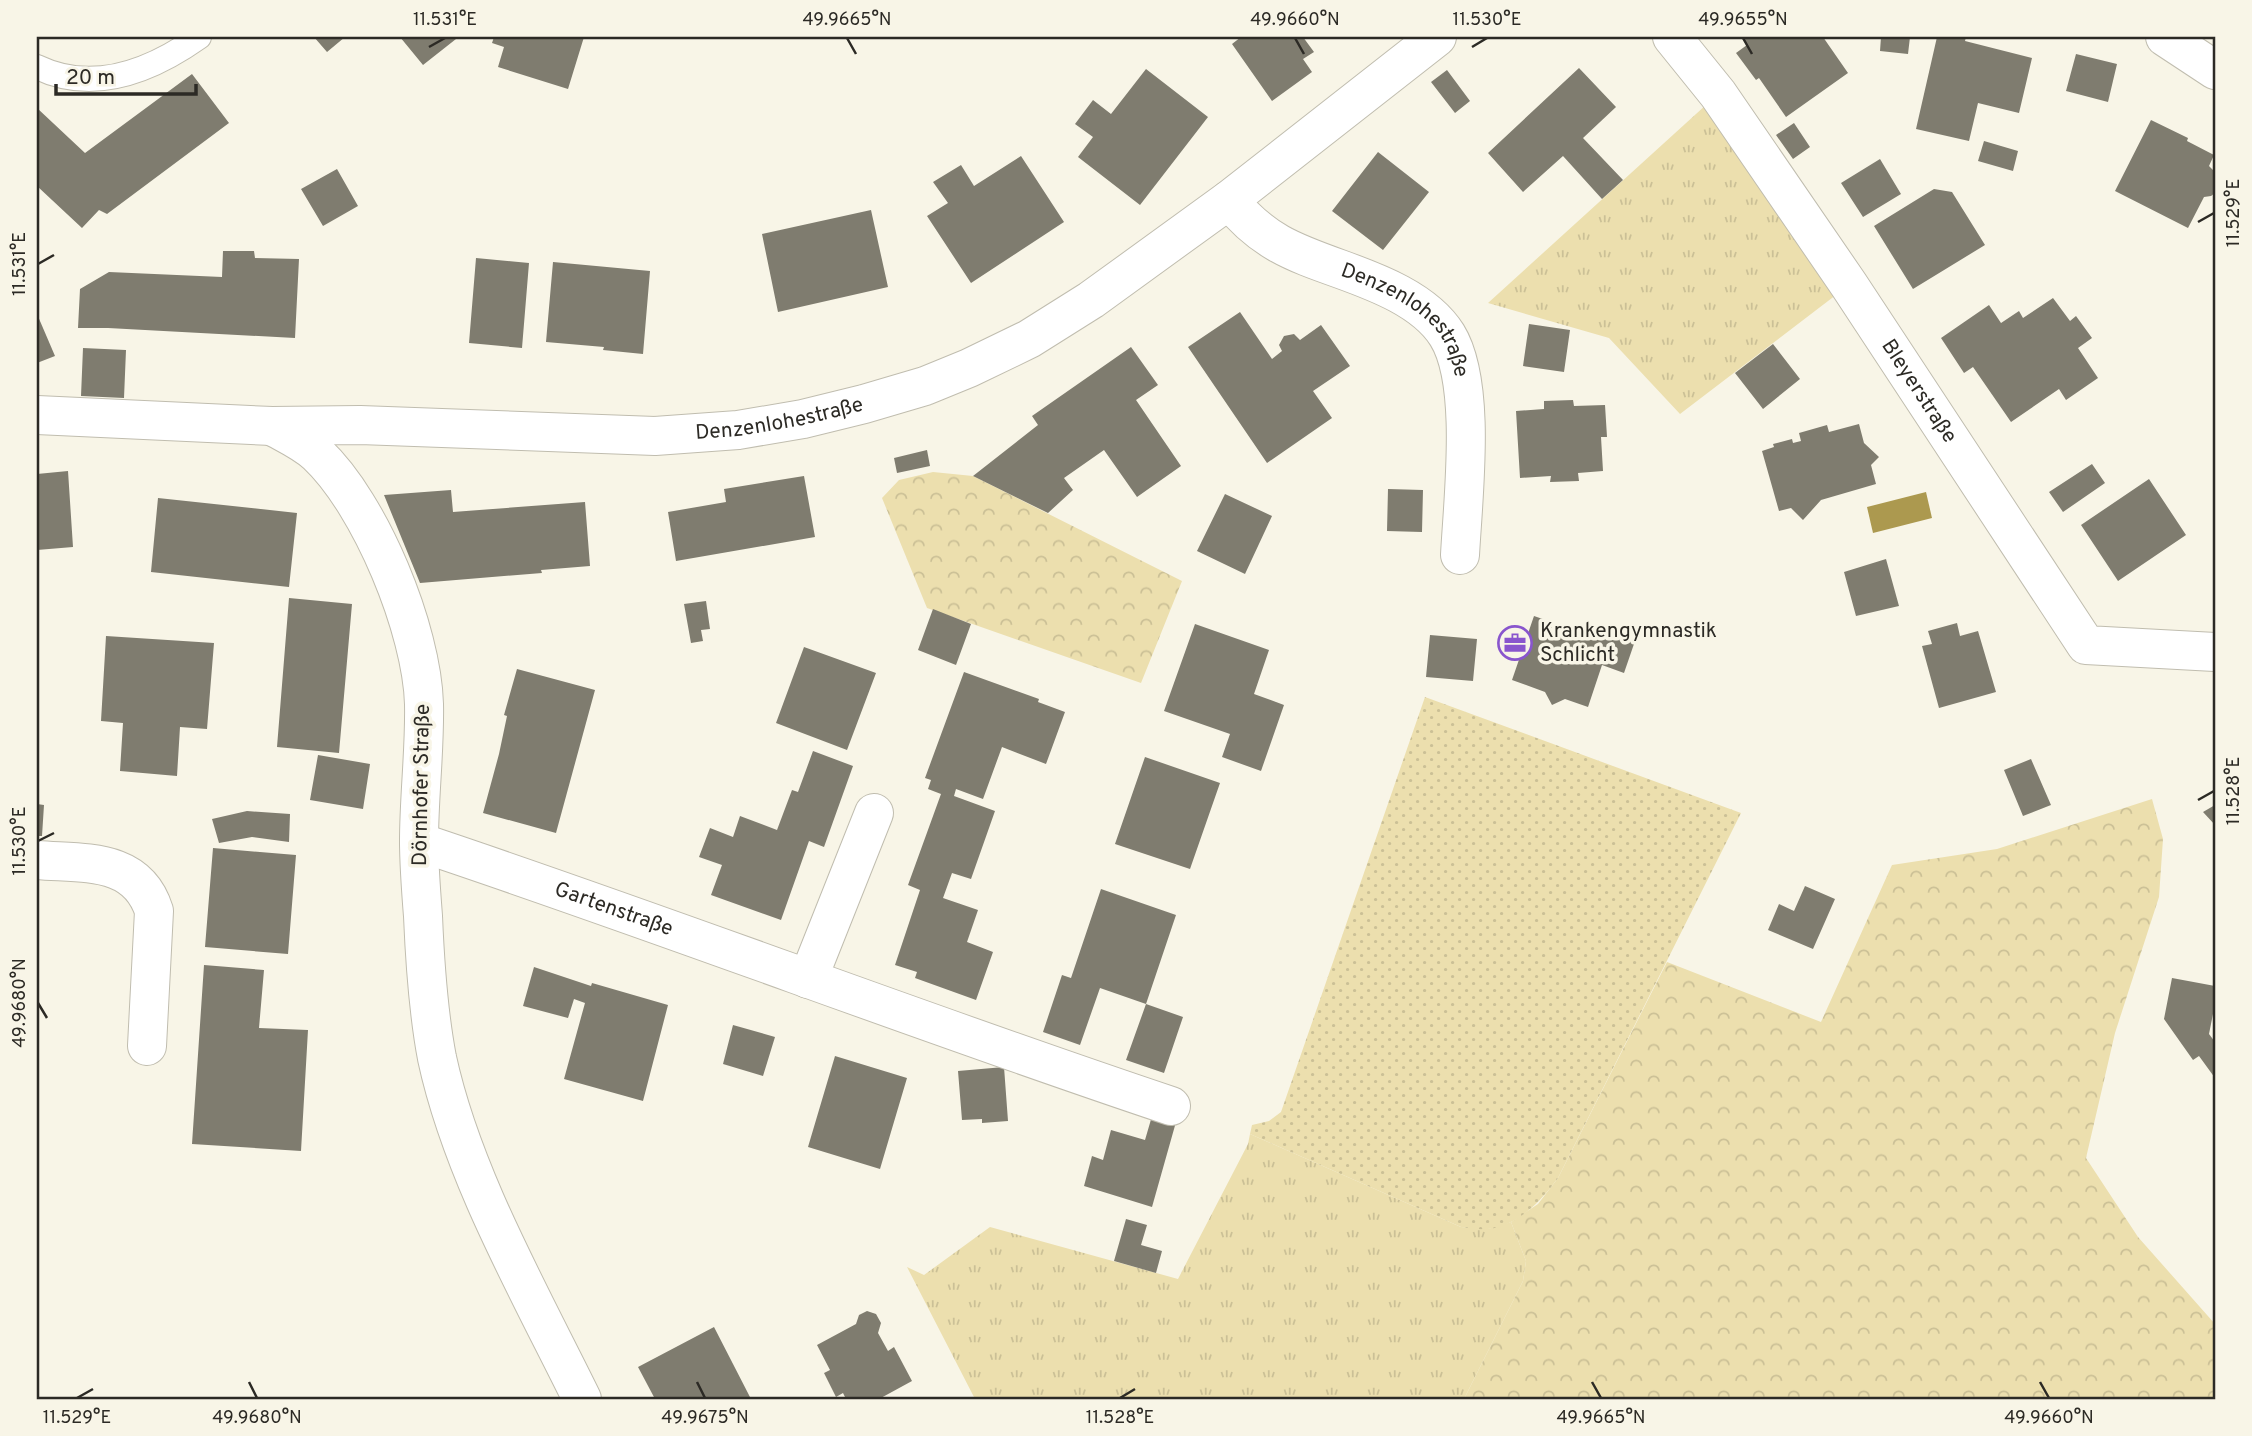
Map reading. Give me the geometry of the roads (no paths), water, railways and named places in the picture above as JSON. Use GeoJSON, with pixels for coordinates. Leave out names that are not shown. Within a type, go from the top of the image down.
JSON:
{"type":"FeatureCollection","features":[{"type":"Feature","properties":{"kind":"street","name":"Denzenlohestraße"},"geometry":{"type":"LineString","coordinates":[[272,426],[360,425],[655,436],[738,430],[803,419],[926,386],[1029,338],[1091,300],[1229,200],[1437,37]]}},
{"type":"Feature","properties":{"kind":"street","name":"Bleyerstraße"},"geometry":{"type":"LineString","coordinates":[[1672,37],[1718,94],[1849,285],[2087,645],[2215,652]]}},
{"type":"Feature","properties":{"kind":"street"},"geometry":{"type":"LineString","coordinates":[[2165,37],[2215,70]]}},
{"type":"Feature","properties":{"kind":"street","name":"Denzenlohestraße"},"geometry":{"type":"LineString","coordinates":[[1229,200],[1260,233],[1283,247],[1400,296],[1423,309],[1446,334],[1458,359],[1464,393],[1461,555]]}},
{"type":"Feature","properties":{"kind":"street","name":"Dörnhofer Straße"},"geometry":{"type":"LineString","coordinates":[[37,415],[272,426],[316,453],[333,471],[366,520],[399,592],[419,667],[424,702],[419,842],[426,985],[438,1061],[455,1119],[483,1196],[582,1399]]}},
{"type":"Feature","properties":{"kind":"street"},"geometry":{"type":"LineString","coordinates":[[808,979],[874,813]]}},
{"type":"Feature","properties":{"kind":"street","name":"Gartenstraße"},"geometry":{"type":"LineString","coordinates":[[419,842],[1020,1056],[1171,1106]]}},
{"type":"Feature","properties":{"kind":"street"},"geometry":{"type":"LineString","coordinates":[[37,860],[106,866],[120,870],[142,885],[149,896],[154,911],[147,1046]]}},
{"type":"Feature","properties":{"kind":"lane"},"geometry":{"type":"LineString","coordinates":[[37,66],[54,75],[92,80],[126,75],[173,55],[199,37]]}},
{"type":"Feature","properties":{"kind":"place","name":"Krankengymnastik Schlicht"},"geometry":{"type":"Point","coordinates":[1515,643]}}]}
